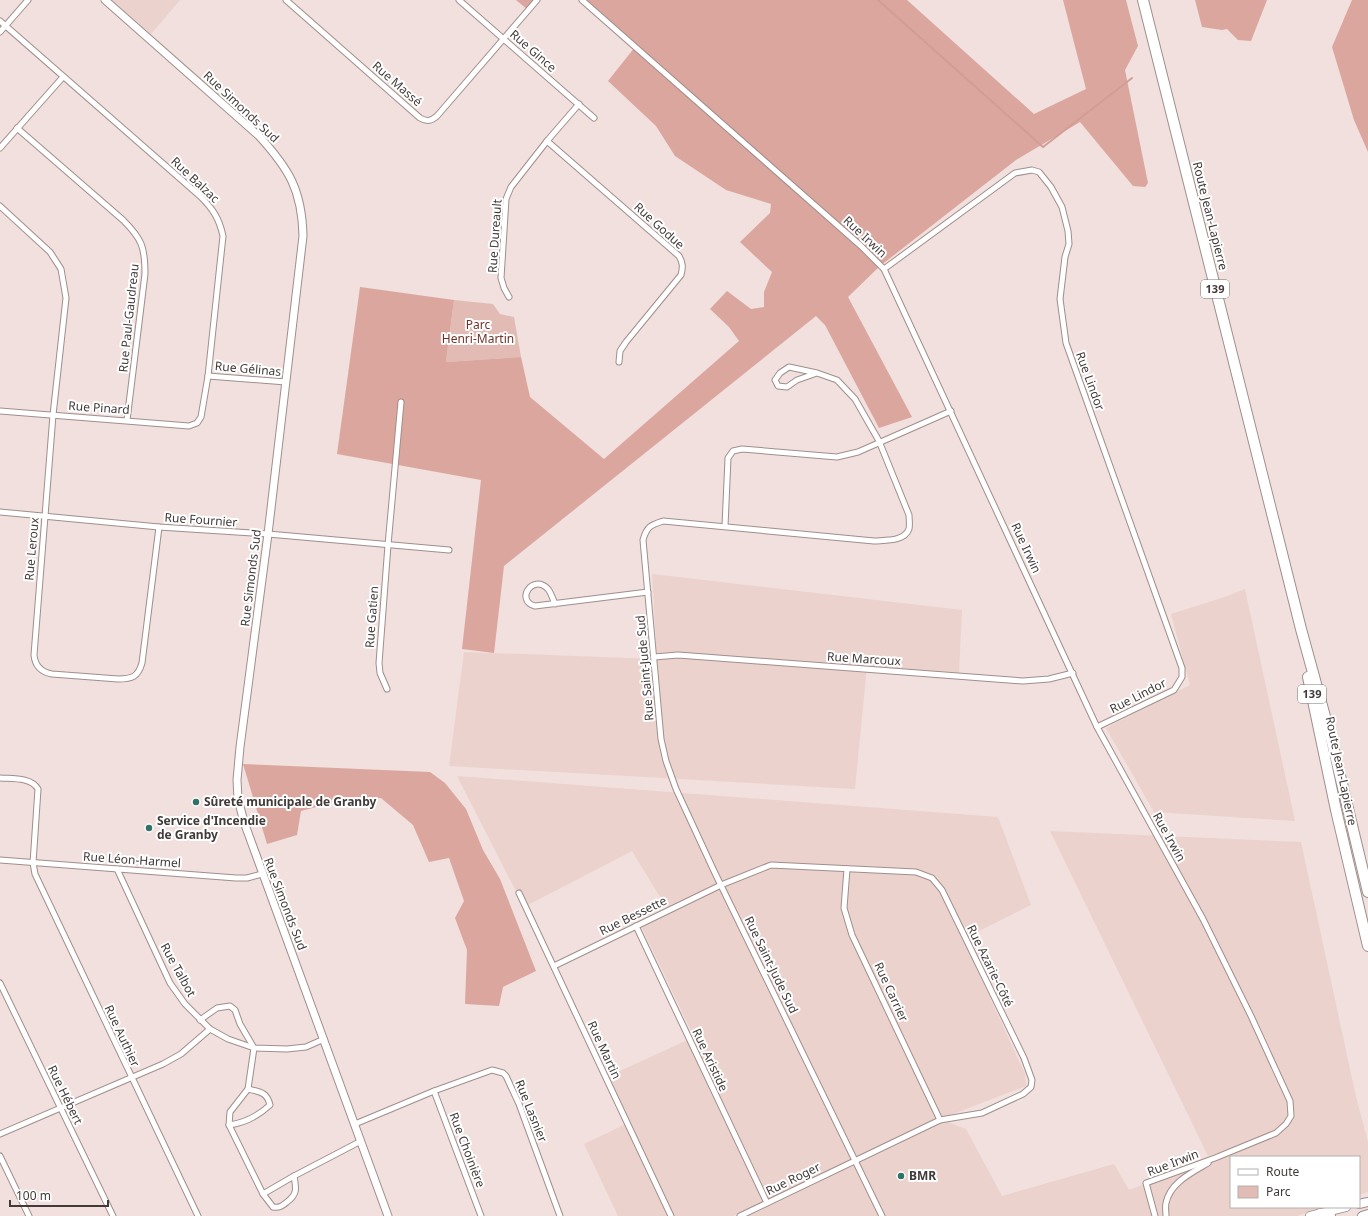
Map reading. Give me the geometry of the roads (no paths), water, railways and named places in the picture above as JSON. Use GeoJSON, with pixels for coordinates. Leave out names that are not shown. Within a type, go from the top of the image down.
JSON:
{"type":"FeatureCollection","features":[{"type":"Feature","properties":{"kind":"highway","name":"Route Jean-Lapierre"},"geometry":{"type":"LineString","coordinates":[[1143,0],[1288,577],[1332,742],[1368,892]]}},
{"type":"Feature","properties":{"kind":"highway","name":"Route Jean-Lapierre"},"geometry":{"type":"LineString","coordinates":[[1288,577],[1336,810],[1368,946]]}},
{"type":"Feature","properties":{"kind":"main road"},"geometry":{"type":"LineString","coordinates":[[1322,1215],[1343,1208]]}},
{"type":"Feature","properties":{"kind":"main road"},"geometry":{"type":"LineString","coordinates":[[1362,1216],[1368,1214]]}},
{"type":"Feature","properties":{"kind":"street"},"geometry":{"type":"LineString","coordinates":[[0,32],[28,0]]}},
{"type":"Feature","properties":{"kind":"street","name":"Rue Simonds Sud"},"geometry":{"type":"LineString","coordinates":[[105,0],[259,136],[279,158],[288,171],[300,204],[303,221],[303,236],[268,534],[240,747],[237,780],[238,799],[244,822],[262,874],[324,1038],[388,1216]]}},
{"type":"Feature","properties":{"kind":"street","name":"Rue Massé"},"geometry":{"type":"LineString","coordinates":[[286,0],[420,118],[427,121],[437,116],[537,0]]}},
{"type":"Feature","properties":{"kind":"street","name":"Rue Gince"},"geometry":{"type":"LineString","coordinates":[[459,0],[594,118]]}},
{"type":"Feature","properties":{"kind":"street","name":"Rue Irwin"},"geometry":{"type":"LineString","coordinates":[[582,0],[855,241],[884,269],[1097,727],[1203,919],[1252,1016],[1290,1101],[1291,1116],[1286,1124],[1276,1133],[1215,1158],[1146,1183],[1155,1216]]}},
{"type":"Feature","properties":{"kind":"street","name":"Rue Balzac"},"geometry":{"type":"LineString","coordinates":[[0,21],[200,196],[216,214],[221,225],[223,236],[208,376],[201,417],[197,423]]}},
{"type":"Feature","properties":{"kind":"street"},"geometry":{"type":"LineString","coordinates":[[0,148],[63,77]]}},
{"type":"Feature","properties":{"kind":"street","name":"Rue Dureault"},"geometry":{"type":"LineString","coordinates":[[509,297],[501,278],[506,199],[510,187],[579,104]]}},
{"type":"Feature","properties":{"kind":"street","name":"Rue Paul-Gaudreau"},"geometry":{"type":"LineString","coordinates":[[17,128],[124,220],[142,244],[145,258],[145,274],[127,420]]}},
{"type":"Feature","properties":{"kind":"street","name":"Rue Godue"},"geometry":{"type":"LineString","coordinates":[[547,141],[682,260],[683,268],[681,275],[626,342],[620,351],[618,362]]}},
{"type":"Feature","properties":{"kind":"street","name":"Rue Lindor"},"geometry":{"type":"LineString","coordinates":[[884,269],[1015,173],[1032,170],[1040,172],[1051,186],[1062,207],[1068,231],[1069,244],[1065,257],[1060,299],[1066,343],[1182,668],[1182,677],[1174,690],[1097,727]]}},
{"type":"Feature","properties":{"kind":"street","name":"Rue Leroux"},"geometry":{"type":"LineString","coordinates":[[0,206],[50,252],[61,269],[66,298],[53,415],[34,655],[35,662],[44,672],[52,674],[129,679],[140,671],[159,527]]}},
{"type":"Feature","properties":{"kind":"street","name":"Rue Saint-Jude Sud"},"geometry":{"type":"LineString","coordinates":[[817,373],[797,380],[787,387],[778,386],[775,380],[780,373],[789,367],[817,373],[837,380],[856,399],[879,442],[909,516],[909,528],[903,537],[874,541],[663,521],[653,524],[646,530],[643,540],[661,739],[666,761],[676,789],[721,885],[882,1216]]}},
{"type":"Feature","properties":{"kind":"street","name":"Rue Gélinas"},"geometry":{"type":"LineString","coordinates":[[208,376],[286,382]]}},
{"type":"Feature","properties":{"kind":"street","name":"Rue Gatien"},"geometry":{"type":"LineString","coordinates":[[387,689],[380,673],[379,663],[401,402]]}},
{"type":"Feature","properties":{"kind":"street","name":"Rue Pinard"},"geometry":{"type":"LineString","coordinates":[[0,411],[189,426],[197,423]]}},
{"type":"Feature","properties":{"kind":"street"},"geometry":{"type":"LineString","coordinates":[[725,526],[728,458],[733,451],[742,449],[837,457],[858,452],[951,411]]}},
{"type":"Feature","properties":{"kind":"street","name":"Rue Fournier"},"geometry":{"type":"LineString","coordinates":[[0,512],[159,527],[268,534],[449,550]]}},
{"type":"Feature","properties":{"kind":"street"},"geometry":{"type":"LineString","coordinates":[[555,604],[548,590],[537,584],[528,589],[525,594],[525,597],[532,605],[535,606],[555,604],[648,592]]}},
{"type":"Feature","properties":{"kind":"street","name":"Rue Marcoux"},"geometry":{"type":"LineString","coordinates":[[654,657],[678,655],[1023,681],[1050,679],[1073,673]]}},
{"type":"Feature","properties":{"kind":"street"},"geometry":{"type":"LineString","coordinates":[[0,778],[29,781],[35,784],[38,789],[33,863]]}},
{"type":"Feature","properties":{"kind":"street","name":"Rue Léon-Harmel"},"geometry":{"type":"LineString","coordinates":[[0,860],[236,878],[246,878],[262,874]]}},
{"type":"Feature","properties":{"kind":"street","name":"Rue Authier"},"geometry":{"type":"LineString","coordinates":[[33,863],[35,874],[198,1216]]}},
{"type":"Feature","properties":{"kind":"street","name":"Rue Azarie-Côté"},"geometry":{"type":"LineString","coordinates":[[721,885],[771,865],[916,872],[932,878],[942,890],[1024,1058],[1032,1080],[1032,1087],[1023,1094],[982,1113],[940,1120],[855,1161]]}},
{"type":"Feature","properties":{"kind":"street","name":"Rue Talbot"},"geometry":{"type":"LineString","coordinates":[[117,869],[170,983],[185,1004],[210,1029],[228,1039],[254,1048],[287,1049],[306,1046],[324,1038]]}},
{"type":"Feature","properties":{"kind":"street","name":"Rue Carrier"},"geometry":{"type":"LineString","coordinates":[[847,869],[844,908],[852,935],[940,1120]]}},
{"type":"Feature","properties":{"kind":"street","name":"Rue Bessette"},"geometry":{"type":"LineString","coordinates":[[554,966],[721,885]]}},
{"type":"Feature","properties":{"kind":"street","name":"Rue Martin"},"geometry":{"type":"LineString","coordinates":[[519,893],[671,1216]]}},
{"type":"Feature","properties":{"kind":"street","name":"Rue Aristide"},"geometry":{"type":"LineString","coordinates":[[636,926],[767,1203]]}},
{"type":"Feature","properties":{"kind":"street","name":"Rue Hébert"},"geometry":{"type":"LineString","coordinates":[[0,983],[113,1216]]}},
{"type":"Feature","properties":{"kind":"street"},"geometry":{"type":"LineString","coordinates":[[200,1020],[217,1008],[222,1006],[230,1006],[235,1010],[240,1024],[254,1048],[248,1089],[230,1112],[229,1125],[263,1194],[273,1207],[279,1208],[294,1198],[296,1191],[294,1176]]}},
{"type":"Feature","properties":{"kind":"street"},"geometry":{"type":"LineString","coordinates":[[0,1134],[163,1064],[181,1054],[210,1029]]}},
{"type":"Feature","properties":{"kind":"street","name":"Rue Lasnier"},"geometry":{"type":"LineString","coordinates":[[355,1124],[434,1091],[492,1070],[503,1073],[520,1104],[560,1216]]}},
{"type":"Feature","properties":{"kind":"street"},"geometry":{"type":"LineString","coordinates":[[229,1125],[241,1123],[261,1113],[270,1105],[269,1098],[264,1094],[248,1089]]}},
{"type":"Feature","properties":{"kind":"street","name":"Rue Choinière"},"geometry":{"type":"LineString","coordinates":[[434,1091],[481,1216]]}},
{"type":"Feature","properties":{"kind":"street"},"geometry":{"type":"LineString","coordinates":[[263,1194],[361,1141]]}},
{"type":"Feature","properties":{"kind":"street"},"geometry":{"type":"LineString","coordinates":[[0,1156],[29,1216]]}},
{"type":"Feature","properties":{"kind":"street","name":"Rue Irwin"},"geometry":{"type":"LineString","coordinates":[[1166,1216],[1166,1204],[1172,1188],[1184,1177],[1215,1158]]}},
{"type":"Feature","properties":{"kind":"street","name":"Rue Roger"},"geometry":{"type":"LineString","coordinates":[[740,1216],[855,1161]]}},
{"type":"Feature","properties":{"kind":"waterway"},"geometry":{"type":"LineString","coordinates":[[878,0],[1043,147],[1132,78]]}},
{"type":"Feature","properties":{"kind":"place","name":"Sûreté municipale de Granby"},"geometry":{"type":"Point","coordinates":[196,802]}},
{"type":"Feature","properties":{"kind":"place","name":"Service d'Incendie de Granby"},"geometry":{"type":"Point","coordinates":[149,828]}},
{"type":"Feature","properties":{"kind":"place","name":"BMR"},"geometry":{"type":"Point","coordinates":[901,1176]}},
{"type":"Feature","properties":{"kind":"park label","name":"Parc Henri-Martin"},"geometry":{"type":"Point","coordinates":[478,332]}}]}
